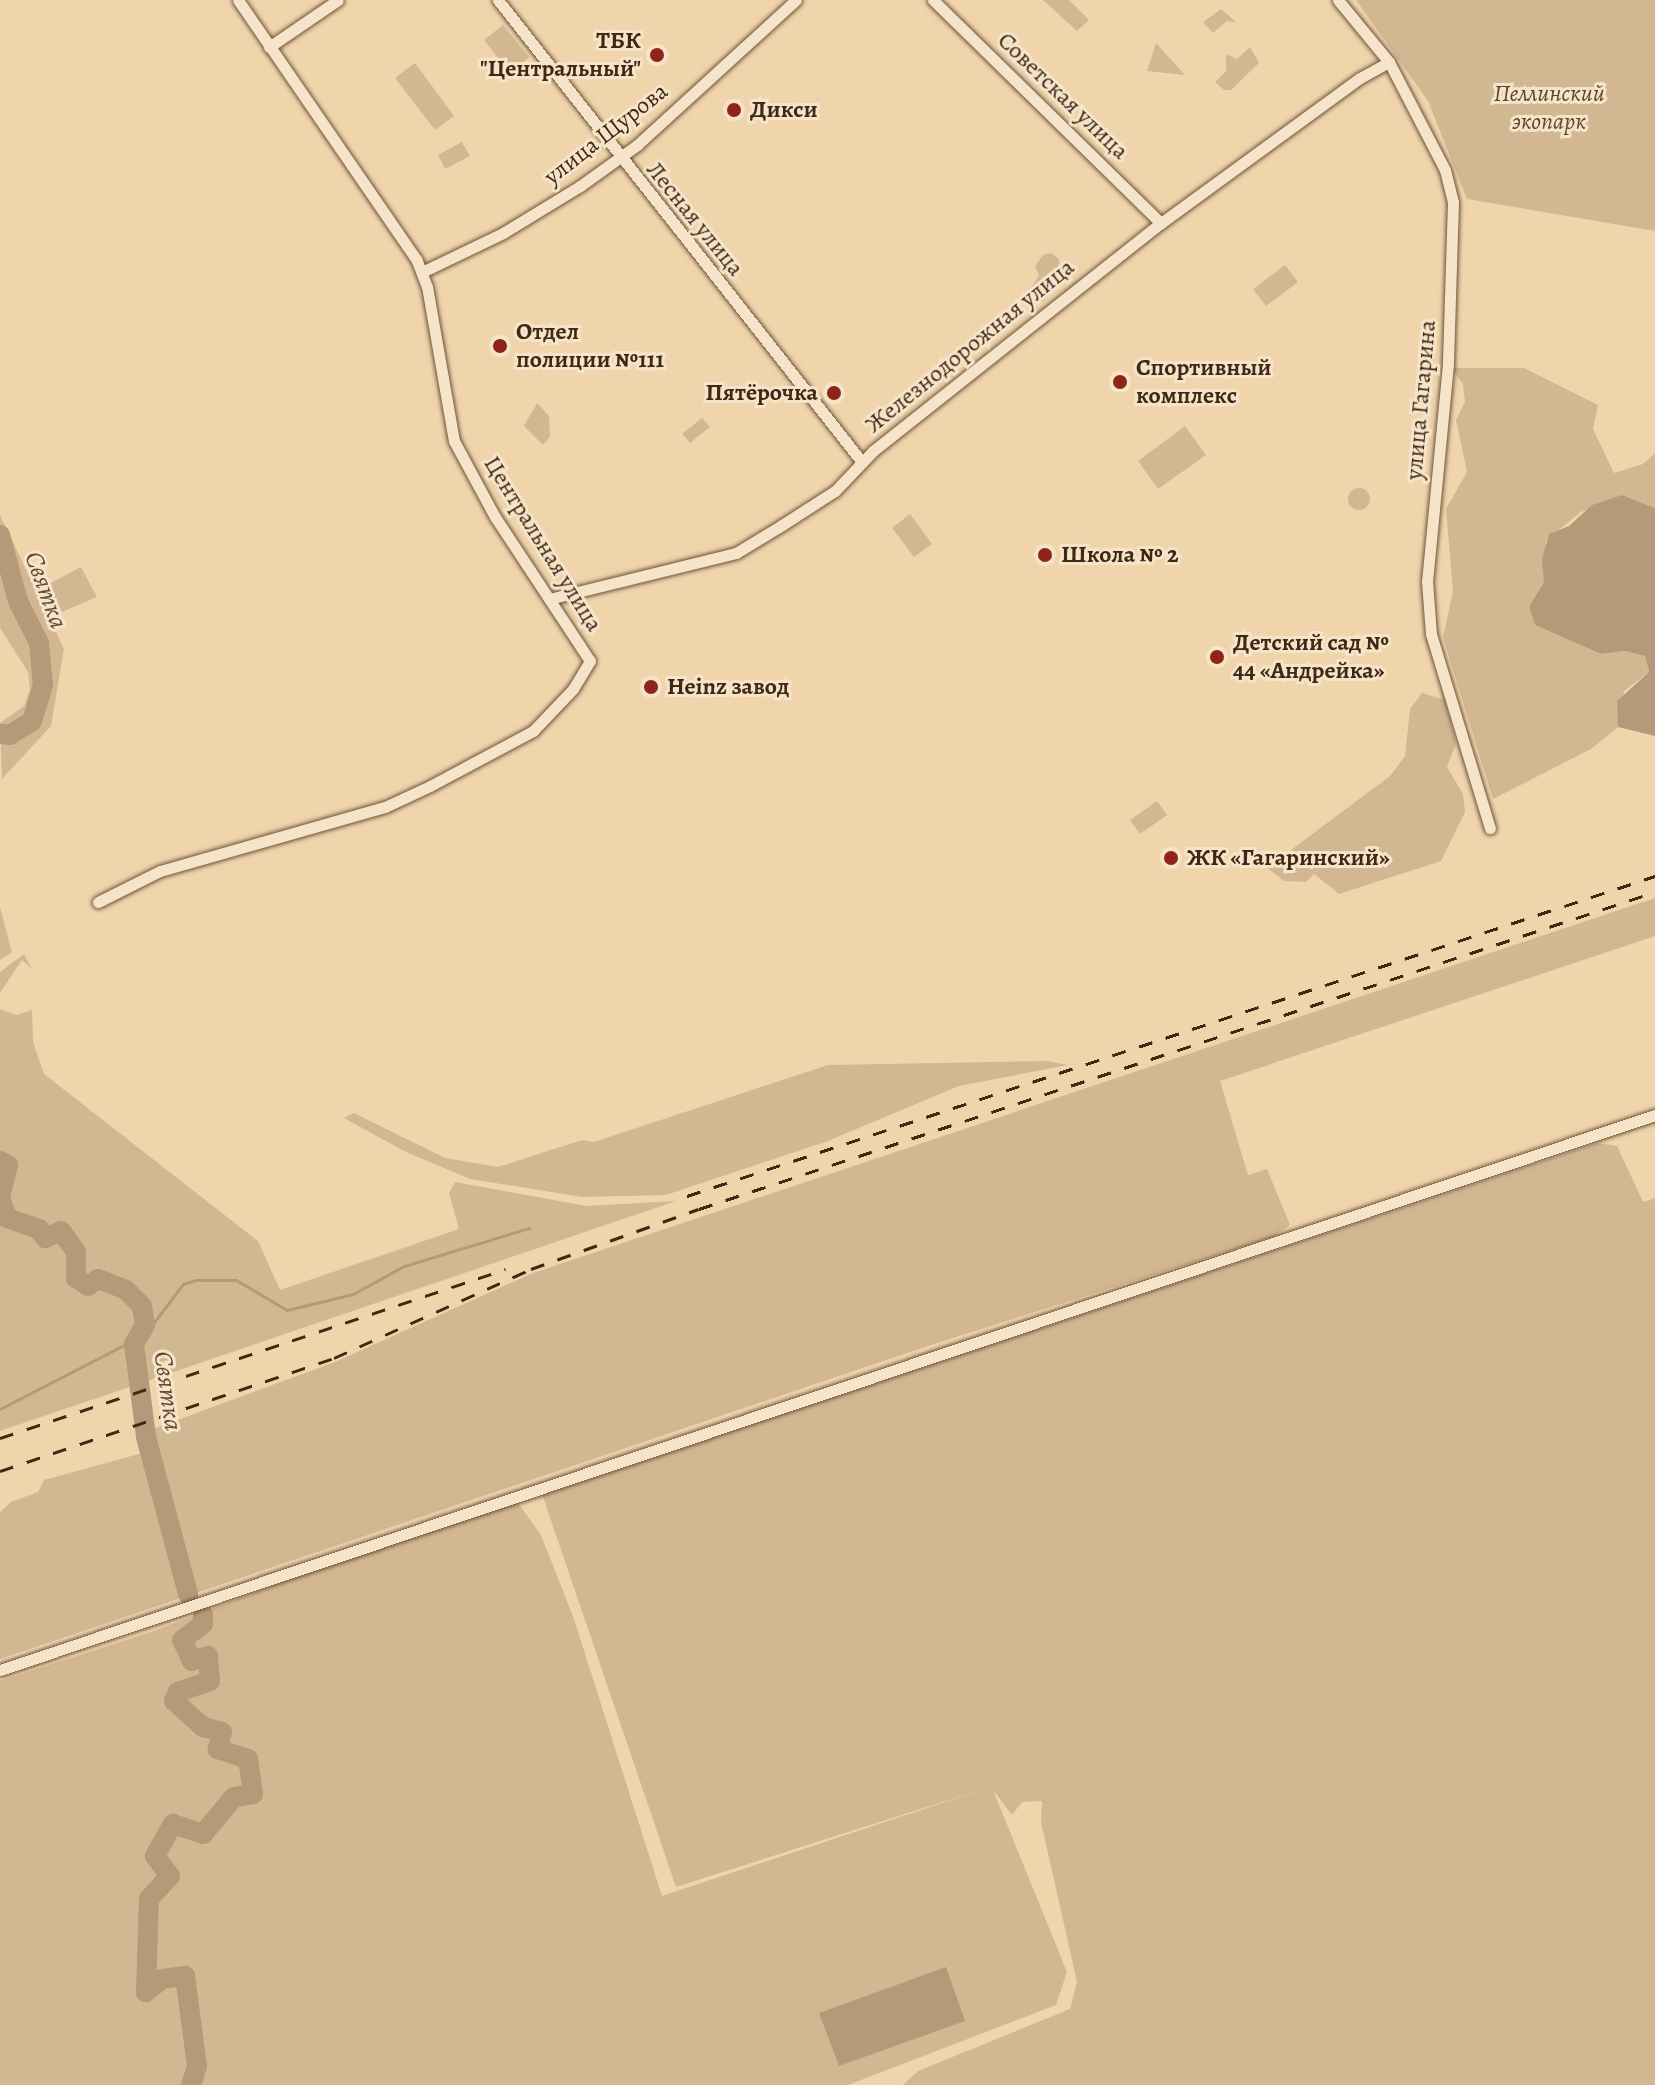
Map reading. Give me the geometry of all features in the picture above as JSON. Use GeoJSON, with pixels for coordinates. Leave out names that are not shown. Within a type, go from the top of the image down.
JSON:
{"type":"FeatureCollection","features":[{"type":"Feature","properties":{"kind":"street","name":"Центральная улица"},"geometry":{"type":"LineString","coordinates":[[98,902],[160,871],[385,807],[533,731],[573,689],[590,661],[495,517],[449,429],[422,272],[238,0]]}},
{"type":"Feature","properties":{"kind":"street"},"geometry":{"type":"LineString","coordinates":[[269,47],[338,0]]}},
{"type":"Feature","properties":{"kind":"street","name":"Лесная улица"},"geometry":{"type":"LineString","coordinates":[[498,0],[862,462]]}},
{"type":"Feature","properties":{"kind":"street","name":"улица Щурова"},"geometry":{"type":"LineString","coordinates":[[422,272],[538,213],[620,157],[796,0]]}},
{"type":"Feature","properties":{"kind":"street","name":"Советская улица"},"geometry":{"type":"LineString","coordinates":[[933,0],[1161,223]]}},
{"type":"Feature","properties":{"kind":"street","name":"улица Гагарина"},"geometry":{"type":"LineString","coordinates":[[1338,0],[1389,62],[1445,170],[1455,210],[1448,364],[1427,581],[1431,634],[1490,828]]}},
{"type":"Feature","properties":{"kind":"street","name":"Железнодорожная улица"},"geometry":{"type":"LineString","coordinates":[[549,599],[736,553],[835,491],[862,462],[1161,223],[1360,78],[1389,62]]}},
{"type":"Feature","properties":{"kind":"street"},"geometry":{"type":"LineString","coordinates":[[0,1670],[1655,1115]]}},
{"type":"Feature","properties":{"kind":"green space"},"geometry":{"type":"Polygon","coordinates":[[[1043,0],[1069,0],[1089,20],[1077,31],[1043,0]]]}},
{"type":"Feature","properties":{"kind":"green space","name":"Пеллинский экопарк"},"geometry":{"type":"Polygon","coordinates":[[[1356,0],[1655,0],[1655,231],[1467,199],[1428,101],[1356,0]]]}},
{"type":"Feature","properties":{"kind":"green space"},"geometry":{"type":"Polygon","coordinates":[[[1221,9],[1236,22],[1227,21],[1213,33],[1203,22],[1221,9]]]}},
{"type":"Feature","properties":{"kind":"green space"},"geometry":{"type":"Polygon","coordinates":[[[503,25],[529,57],[510,73],[484,40],[503,25]]]}},
{"type":"Feature","properties":{"kind":"green space"},"geometry":{"type":"Polygon","coordinates":[[[1156,43],[1185,75],[1147,71],[1156,43]]]}},
{"type":"Feature","properties":{"kind":"green space"},"geometry":{"type":"Polygon","coordinates":[[[1250,47],[1259,63],[1231,90],[1224,90],[1215,82],[1226,71],[1226,54],[1237,59],[1250,47]]]}},
{"type":"Feature","properties":{"kind":"green space"},"geometry":{"type":"Polygon","coordinates":[[[415,63],[454,116],[435,130],[395,78],[415,63]]]}},
{"type":"Feature","properties":{"kind":"green space"},"geometry":{"type":"Polygon","coordinates":[[[462,142],[470,156],[445,169],[438,155],[462,142]]]}},
{"type":"Feature","properties":{"kind":"green space"},"geometry":{"type":"Polygon","coordinates":[[[1051,253],[1059,259],[1061,274],[1044,301],[1035,302],[1030,290],[1039,275],[1035,266],[1043,255],[1051,253]]]}},
{"type":"Feature","properties":{"kind":"green space"},"geometry":{"type":"Polygon","coordinates":[[[1285,265],[1298,282],[1266,306],[1253,289],[1285,265]]]}},
{"type":"Feature","properties":{"kind":"green space"},"geometry":{"type":"Polygon","coordinates":[[[1451,368],[1524,368],[1598,405],[1593,429],[1614,473],[1643,464],[1655,453],[1655,508],[1622,495],[1581,512],[1546,540],[1544,582],[1529,605],[1535,625],[1601,654],[1625,651],[1645,656],[1649,672],[1624,691],[1618,727],[1591,749],[1493,799],[1443,637],[1453,592],[1446,509],[1467,472],[1456,420],[1465,402],[1463,384],[1451,368]]]}},
{"type":"Feature","properties":{"kind":"green space"},"geometry":{"type":"Polygon","coordinates":[[[537,403],[549,416],[550,437],[543,445],[524,426],[537,403]]]}},
{"type":"Feature","properties":{"kind":"green space"},"geometry":{"type":"Polygon","coordinates":[[[702,418],[710,427],[690,443],[682,434],[702,418]]]}},
{"type":"Feature","properties":{"kind":"green space"},"geometry":{"type":"Polygon","coordinates":[[[1185,426],[1206,455],[1158,489],[1138,461],[1185,426]]]}},
{"type":"Feature","properties":{"kind":"green space"},"geometry":{"type":"Polygon","coordinates":[[[1359,488],[1370,499],[1359,510],[1348,499],[1359,488]]]}},
{"type":"Feature","properties":{"kind":"green space"},"geometry":{"type":"Polygon","coordinates":[[[910,514],[932,544],[914,557],[892,528],[910,514]]]}},
{"type":"Feature","properties":{"kind":"green space"},"geometry":{"type":"Polygon","coordinates":[[[0,515],[64,649],[51,726],[2,779],[0,723],[24,706],[30,689],[28,672],[0,628],[0,515]]]}},
{"type":"Feature","properties":{"kind":"green space"},"geometry":{"type":"Polygon","coordinates":[[[81,567],[97,597],[62,612],[47,585],[81,567]]]}},
{"type":"Feature","properties":{"kind":"green space"},"geometry":{"type":"Polygon","coordinates":[[[1422,693],[1445,700],[1456,744],[1447,767],[1463,794],[1465,812],[1441,861],[1339,894],[1314,874],[1306,882],[1284,881],[1267,868],[1390,776],[1405,756],[1410,709],[1422,693]]]}},
{"type":"Feature","properties":{"kind":"green space"},"geometry":{"type":"Polygon","coordinates":[[[1157,801],[1167,815],[1140,834],[1130,820],[1157,801]]]}},
{"type":"Feature","properties":{"kind":"green space"},"geometry":{"type":"Polygon","coordinates":[[[1655,898],[1655,936],[1220,1081],[1248,1175],[1267,1169],[1290,1225],[1273,1237],[937,1343],[0,1659],[0,1512],[11,1502],[38,1492],[44,1480],[157,1449],[153,1429],[335,1362],[533,1273],[1655,898]]]}},
{"type":"Feature","properties":{"kind":"green space"},"geometry":{"type":"Polygon","coordinates":[[[0,907],[12,952],[0,960],[0,907]]]}},
{"type":"Feature","properties":{"kind":"green space"},"geometry":{"type":"Polygon","coordinates":[[[24,954],[32,969],[22,960],[0,993],[0,972],[24,954]]]}},
{"type":"Feature","properties":{"kind":"green space"},"geometry":{"type":"Polygon","coordinates":[[[0,1009],[16,1015],[32,1010],[33,1042],[44,1074],[258,1241],[280,1290],[459,1229],[449,1193],[455,1182],[587,1206],[676,1201],[0,1431],[0,1009]]]}},
{"type":"Feature","properties":{"kind":"green space"},"geometry":{"type":"Polygon","coordinates":[[[1047,1061],[1068,1065],[959,1086],[828,1141],[666,1195],[582,1197],[470,1179],[406,1152],[344,1118],[354,1113],[445,1158],[498,1167],[582,1140],[594,1142],[828,1065],[1047,1061]]]}},
{"type":"Feature","properties":{"kind":"green space"},"geometry":{"type":"Polygon","coordinates":[[[1598,1143],[1617,1146],[1643,1202],[1655,1198],[1655,2085],[903,2085],[918,2071],[1070,2009],[1077,1982],[1041,1822],[1042,1801],[1022,1802],[1012,1815],[993,1790],[1067,1972],[1056,2005],[848,2085],[0,2085],[0,1681],[154,1631],[423,1528],[518,1503],[541,1535],[574,1619],[662,1896],[990,1787],[676,1887],[542,1494],[1598,1143]]]}},
{"type":"Feature","properties":{"kind":"shaded area"},"geometry":{"type":"Polygon","coordinates":[[[1622,495],[1655,508],[1655,736],[1618,727],[1617,701],[1649,672],[1645,656],[1625,651],[1601,654],[1535,625],[1529,606],[1544,582],[1542,559],[1549,534],[1569,526],[1592,505],[1622,495]]]}},
{"type":"Feature","properties":{"kind":"shaded area"},"geometry":{"type":"Polygon","coordinates":[[[946,1967],[965,2021],[839,2066],[819,2013],[946,1967]]]}},
{"type":"Feature","properties":{"kind":"waterway","name":"Святка"},"geometry":{"type":"LineString","coordinates":[[0,535],[18,601],[39,643],[43,685],[32,721],[10,735],[0,734]]}},
{"type":"Feature","properties":{"kind":"waterway","name":"Святка"},"geometry":{"type":"LineString","coordinates":[[0,1161],[8,1165],[0,1198],[7,1218],[39,1229],[45,1238],[61,1231],[76,1252],[76,1278],[88,1286],[98,1279],[126,1290],[142,1306],[145,1325],[134,1344],[146,1437],[188,1594]]}},
{"type":"Feature","properties":{"kind":"waterway"},"geometry":{"type":"LineString","coordinates":[[0,1409],[145,1334],[183,1284],[196,1280],[236,1280],[287,1310],[353,1294],[404,1266],[529,1228]]}},
{"type":"Feature","properties":{"kind":"waterway","name":"Святка"},"geometry":{"type":"LineString","coordinates":[[191,2085],[197,2066],[185,1976],[162,1979],[146,1992],[149,1899],[170,1876],[155,1856],[173,1824],[203,1834],[234,1797],[253,1794],[248,1759],[218,1749],[222,1732],[203,1727],[174,1701],[178,1692],[210,1681],[208,1656],[192,1661],[182,1640],[203,1624],[203,1614]]}},
{"type":"Feature","properties":{"kind":"railway"},"geometry":{"type":"LineString","coordinates":[[687,1196],[1655,876]]}},
{"type":"Feature","properties":{"kind":"railway"},"geometry":{"type":"LineString","coordinates":[[0,1471],[334,1358],[531,1269],[699,1209],[1655,892]]}},
{"type":"Feature","properties":{"kind":"railway"},"geometry":{"type":"LineString","coordinates":[[0,1438],[506,1269]]}},
{"type":"Feature","properties":{"kind":"place","name":"ТБК \"Центральный\""},"geometry":{"type":"Point","coordinates":[657,55]}},
{"type":"Feature","properties":{"kind":"place","name":"Дикси"},"geometry":{"type":"Point","coordinates":[734,110]}},
{"type":"Feature","properties":{"kind":"place","name":"Отдел полиции №111"},"geometry":{"type":"Point","coordinates":[500,346]}},
{"type":"Feature","properties":{"kind":"place","name":"Спортивный комплекс"},"geometry":{"type":"Point","coordinates":[1120,382]}},
{"type":"Feature","properties":{"kind":"place","name":"Пятёрочка"},"geometry":{"type":"Point","coordinates":[834,393]}},
{"type":"Feature","properties":{"kind":"place","name":"Школа № 2"},"geometry":{"type":"Point","coordinates":[1045,555]}},
{"type":"Feature","properties":{"kind":"place","name":"Детский сад № 44 «Андрейка»"},"geometry":{"type":"Point","coordinates":[1217,657]}},
{"type":"Feature","properties":{"kind":"place","name":"Heinz завод"},"geometry":{"type":"Point","coordinates":[651,687]}},
{"type":"Feature","properties":{"kind":"place","name":"ЖК «Гагаринский»"},"geometry":{"type":"Point","coordinates":[1171,858]}}]}
